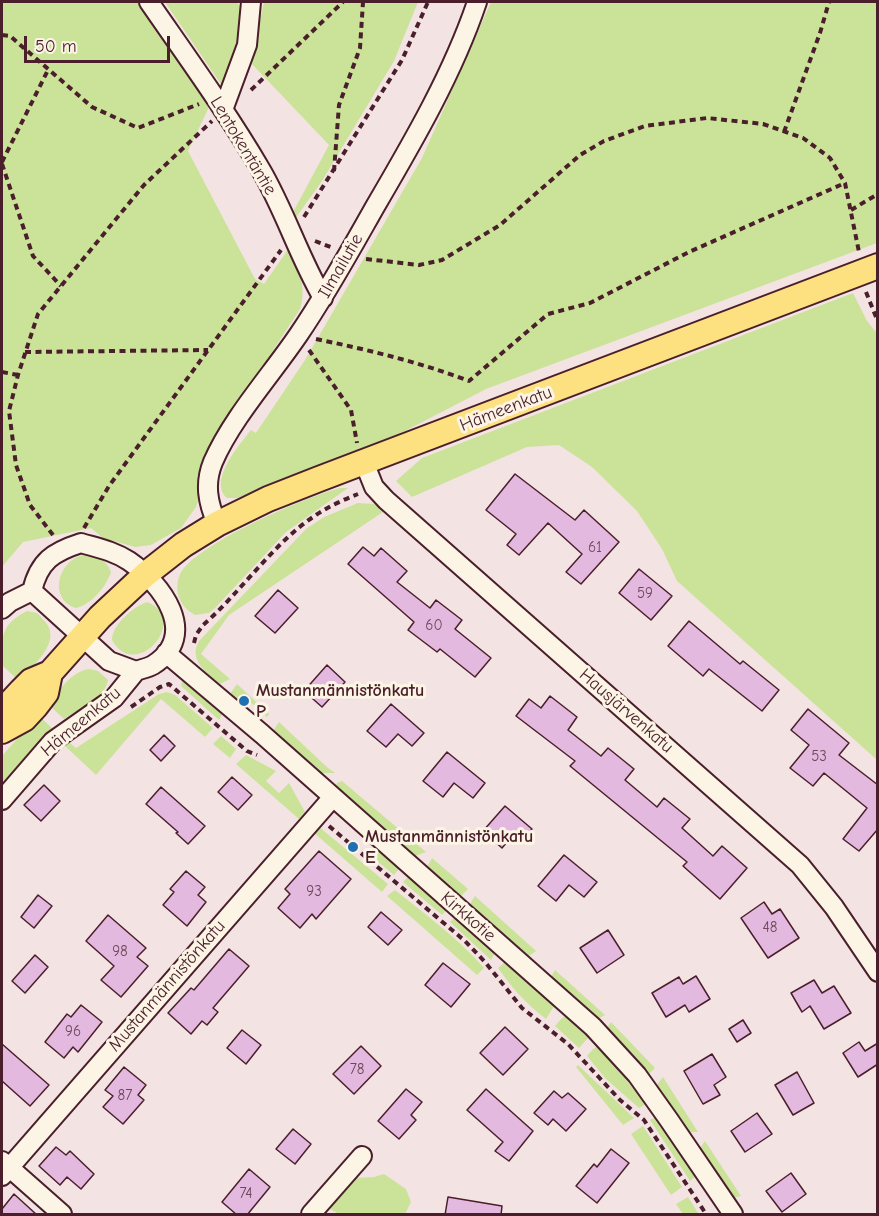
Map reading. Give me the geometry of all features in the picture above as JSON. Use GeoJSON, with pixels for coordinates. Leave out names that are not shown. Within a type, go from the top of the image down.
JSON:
{"type":"FeatureCollection","features":[{"type":"Feature","properties":{"kind":"main road","name":"Hämeenkatu"},"geometry":{"type":"LineString","coordinates":[[2,730],[24,719],[36,706],[46,693],[50,673],[82,637],[146,574],[183,545],[217,524],[268,499],[870,269]]}},
{"type":"Feature","properties":{"kind":"street","name":"Lentokentäntie"},"geometry":{"type":"LineString","coordinates":[[149,2],[219,104],[297,227],[311,279],[323,298]]}},
{"type":"Feature","properties":{"kind":"street"},"geometry":{"type":"LineString","coordinates":[[219,104],[248,45],[251,2]]}},
{"type":"Feature","properties":{"kind":"street","name":"Ilmailutie"},"geometry":{"type":"LineString","coordinates":[[217,524],[208,501],[208,482],[212,465],[232,429],[323,298],[410,148],[459,50],[477,2]]}},
{"type":"Feature","properties":{"kind":"street","name":"Hausjärvenkatu"},"geometry":{"type":"LineString","coordinates":[[364,462],[374,488],[386,500],[800,865],[834,907],[878,972]]}},
{"type":"Feature","properties":{"kind":"street"},"geometry":{"type":"LineString","coordinates":[[2,609],[10,602],[32,591],[35,578],[42,565],[63,549],[81,543],[113,552],[128,560],[146,574],[163,593],[172,612],[175,635],[173,644],[166,653]]}},
{"type":"Feature","properties":{"kind":"street","name":"Hämeenkatu"},"geometry":{"type":"LineString","coordinates":[[32,591],[109,661],[136,671]]}},
{"type":"Feature","properties":{"kind":"street","name":"Kirkkotie"},"geometry":{"type":"LineString","coordinates":[[166,653],[593,1027],[643,1084],[733,1215]]}},
{"type":"Feature","properties":{"kind":"street","name":"Hämeenkatu"},"geometry":{"type":"LineString","coordinates":[[2,801],[53,741],[114,698],[136,671],[153,665],[166,653]]}},
{"type":"Feature","properties":{"kind":"street","name":"Mustanmännistönkatu"},"geometry":{"type":"LineString","coordinates":[[4,1168],[333,797]]}},
{"type":"Feature","properties":{"kind":"street"},"geometry":{"type":"LineString","coordinates":[[311,1215],[362,1156]]}},
{"type":"Feature","properties":{"kind":"street"},"geometry":{"type":"LineString","coordinates":[[4,1168],[62,1215]]}},
{"type":"Feature","properties":{"kind":"path"},"geometry":{"type":"LineString","coordinates":[[251,90],[343,2]]}},
{"type":"Feature","properties":{"kind":"path"},"geometry":{"type":"LineString","coordinates":[[334,172],[339,105],[360,48],[363,2]]}},
{"type":"Feature","properties":{"kind":"path"},"geometry":{"type":"LineString","coordinates":[[81,543],[85,526],[109,486],[297,227],[334,172],[402,60],[428,2]]}},
{"type":"Feature","properties":{"kind":"path"},"geometry":{"type":"LineString","coordinates":[[784,132],[829,2]]}},
{"type":"Feature","properties":{"kind":"path"},"geometry":{"type":"LineString","coordinates":[[2,35],[10,36],[92,107],[138,128],[219,104]]}},
{"type":"Feature","properties":{"kind":"path"},"geometry":{"type":"LineString","coordinates":[[48,70],[2,163],[33,256],[61,286]]}},
{"type":"Feature","properties":{"kind":"path"},"geometry":{"type":"LineString","coordinates":[[63,549],[30,505],[16,465],[9,411],[38,314],[144,185],[219,104]]}},
{"type":"Feature","properties":{"kind":"path"},"geometry":{"type":"LineString","coordinates":[[313,241],[348,254],[373,260],[419,265],[442,260],[500,225],[580,155],[604,141],[645,126],[707,118],[763,124],[803,138],[830,158],[844,183],[870,269],[867,298],[878,322]]}},
{"type":"Feature","properties":{"kind":"path"},"geometry":{"type":"LineString","coordinates":[[299,335],[429,365],[469,381],[548,314],[590,303],[689,252],[844,183]]}},
{"type":"Feature","properties":{"kind":"path"},"geometry":{"type":"LineString","coordinates":[[851,210],[878,194]]}},
{"type":"Feature","properties":{"kind":"path"},"geometry":{"type":"LineString","coordinates":[[297,210],[297,227]]}},
{"type":"Feature","properties":{"kind":"path"},"geometry":{"type":"LineString","coordinates":[[299,335],[351,410],[354,435],[364,462]]}},
{"type":"Feature","properties":{"kind":"path"},"geometry":{"type":"LineString","coordinates":[[26,352],[208,350]]}},
{"type":"Feature","properties":{"kind":"path"},"geometry":{"type":"LineString","coordinates":[[2,372],[18,375]]}},
{"type":"Feature","properties":{"kind":"path"},"geometry":{"type":"LineString","coordinates":[[129,709],[160,687],[169,684],[195,660],[192,649],[199,630],[293,533],[313,517],[340,501],[374,488]]}},
{"type":"Feature","properties":{"kind":"path"},"geometry":{"type":"LineString","coordinates":[[169,684],[248,751],[263,758]]}},
{"type":"Feature","properties":{"kind":"path"},"geometry":{"type":"LineString","coordinates":[[316,816],[465,941],[522,1008],[568,1044],[620,1100],[644,1120],[706,1215]]}},
{"type":"Feature","properties":{"kind":"green space"},"geometry":{"type":"Polygon","coordinates":[[[2,2],[140,2],[211,103],[188,151],[255,279],[264,284],[289,248],[299,270],[303,293],[300,309],[216,438],[196,507],[181,528],[151,545],[135,547],[103,538],[91,528],[23,542],[2,567],[2,2]]]}},
{"type":"Feature","properties":{"kind":"green space"},"geometry":{"type":"Polygon","coordinates":[[[165,2],[236,2],[240,6],[243,29],[225,90],[165,2]]]}},
{"type":"Feature","properties":{"kind":"green space"},"geometry":{"type":"Polygon","coordinates":[[[264,2],[418,2],[394,61],[322,181],[295,219],[292,214],[329,145],[251,63],[264,2]]]}},
{"type":"Feature","properties":{"kind":"green space"},"geometry":{"type":"Polygon","coordinates":[[[491,2],[877,2],[877,243],[486,389],[378,445],[237,498],[227,498],[222,491],[221,482],[227,463],[251,430],[256,433],[305,360],[422,158],[491,2]]]}},
{"type":"Feature","properties":{"kind":"green space"},"geometry":{"type":"Polygon","coordinates":[[[853,293],[867,321],[877,333],[877,760],[677,581],[662,549],[637,511],[592,467],[559,445],[527,447],[412,497],[396,481],[422,458],[853,293]]]}},
{"type":"Feature","properties":{"kind":"green space"},"geometry":{"type":"Polygon","coordinates":[[[340,488],[348,488],[286,532],[209,613],[195,615],[184,606],[178,594],[178,580],[184,568],[196,557],[258,521],[340,488]]]}},
{"type":"Feature","properties":{"kind":"green space"},"geometry":{"type":"Polygon","coordinates":[[[358,503],[374,504],[386,510],[229,615],[201,654],[230,679],[220,684],[204,670],[197,660],[196,648],[199,641],[306,529],[324,517],[358,503]]]}},
{"type":"Feature","properties":{"kind":"green space"},"geometry":{"type":"Polygon","coordinates":[[[83,555],[100,559],[111,572],[97,594],[86,604],[75,608],[61,596],[60,580],[67,564],[83,555]]]}},
{"type":"Feature","properties":{"kind":"green space"},"geometry":{"type":"Polygon","coordinates":[[[147,602],[159,610],[163,621],[162,633],[145,651],[134,655],[122,651],[112,640],[116,628],[130,612],[147,602]]]}},
{"type":"Feature","properties":{"kind":"green space"},"geometry":{"type":"Polygon","coordinates":[[[27,611],[40,616],[48,626],[50,635],[46,650],[19,681],[2,665],[2,646],[7,627],[27,611]]]}},
{"type":"Feature","properties":{"kind":"green space"},"geometry":{"type":"Polygon","coordinates":[[[89,669],[98,671],[108,680],[106,686],[97,698],[64,719],[48,704],[71,678],[89,669]]]}},
{"type":"Feature","properties":{"kind":"green space"},"geometry":{"type":"Polygon","coordinates":[[[182,681],[223,713],[219,720],[181,686],[182,681]]]}},
{"type":"Feature","properties":{"kind":"green space"},"geometry":{"type":"Polygon","coordinates":[[[237,684],[269,714],[267,717],[242,695],[237,700],[230,694],[237,684]]]}},
{"type":"Feature","properties":{"kind":"green space"},"geometry":{"type":"Polygon","coordinates":[[[167,692],[175,695],[213,728],[205,737],[161,699],[96,775],[64,745],[69,742],[76,748],[159,694],[167,692]]]}},
{"type":"Feature","properties":{"kind":"green space"},"geometry":{"type":"Polygon","coordinates":[[[38,715],[53,729],[2,786],[2,756],[38,715]]]}},
{"type":"Feature","properties":{"kind":"green space"},"geometry":{"type":"Polygon","coordinates":[[[279,722],[335,773],[321,773],[273,731],[279,722]]]}},
{"type":"Feature","properties":{"kind":"green space"},"geometry":{"type":"Polygon","coordinates":[[[221,736],[236,749],[230,758],[213,744],[221,736]]]}},
{"type":"Feature","properties":{"kind":"green space"},"geometry":{"type":"Polygon","coordinates":[[[246,755],[276,771],[266,781],[279,793],[289,783],[305,812],[299,819],[236,764],[246,755]]]}},
{"type":"Feature","properties":{"kind":"green space"},"geometry":{"type":"Polygon","coordinates":[[[342,781],[426,852],[415,856],[336,787],[337,783],[342,781]]]}},
{"type":"Feature","properties":{"kind":"green space"},"geometry":{"type":"Polygon","coordinates":[[[318,826],[388,884],[382,892],[313,832],[318,826]]]}},
{"type":"Feature","properties":{"kind":"green space"},"geometry":{"type":"Polygon","coordinates":[[[376,849],[399,869],[394,875],[371,856],[376,849]]]}},
{"type":"Feature","properties":{"kind":"green space"},"geometry":{"type":"Polygon","coordinates":[[[432,858],[468,889],[461,896],[427,867],[432,858]]]}},
{"type":"Feature","properties":{"kind":"green space"},"geometry":{"type":"Polygon","coordinates":[[[408,877],[447,910],[442,915],[403,882],[408,877]]]}},
{"type":"Feature","properties":{"kind":"green space"},"geometry":{"type":"Polygon","coordinates":[[[395,890],[453,937],[484,968],[477,975],[387,896],[395,890]]]}},
{"type":"Feature","properties":{"kind":"green space"},"geometry":{"type":"Polygon","coordinates":[[[475,896],[536,951],[529,956],[470,904],[475,896]]]}},
{"type":"Feature","properties":{"kind":"green space"},"geometry":{"type":"Polygon","coordinates":[[[455,917],[495,953],[491,960],[450,922],[455,917]]]}},
{"type":"Feature","properties":{"kind":"green space"},"geometry":{"type":"Polygon","coordinates":[[[505,962],[554,1006],[546,1019],[520,995],[498,968],[505,962]]]}},
{"type":"Feature","properties":{"kind":"green space"},"geometry":{"type":"Polygon","coordinates":[[[555,970],[605,1015],[598,1019],[551,977],[555,970]]]}},
{"type":"Feature","properties":{"kind":"green space"},"geometry":{"type":"Polygon","coordinates":[[[567,1016],[587,1035],[588,1038],[579,1048],[555,1026],[567,1016]]]}},
{"type":"Feature","properties":{"kind":"green space"},"geometry":{"type":"Polygon","coordinates":[[[611,1022],[655,1068],[649,1074],[607,1028],[611,1022]]]}},
{"type":"Feature","properties":{"kind":"green space"},"geometry":{"type":"Polygon","coordinates":[[[598,1046],[646,1104],[639,1108],[605,1078],[587,1056],[598,1046]]]}},
{"type":"Feature","properties":{"kind":"green space"},"geometry":{"type":"Polygon","coordinates":[[[578,1065],[634,1118],[623,1125],[576,1067],[578,1065]]]}},
{"type":"Feature","properties":{"kind":"green space"},"geometry":{"type":"Polygon","coordinates":[[[663,1077],[698,1132],[689,1132],[656,1086],[663,1077]]]}},
{"type":"Feature","properties":{"kind":"green space"},"geometry":{"type":"Polygon","coordinates":[[[656,1117],[695,1177],[690,1181],[650,1120],[656,1117]]]}},
{"type":"Feature","properties":{"kind":"green space"},"geometry":{"type":"Polygon","coordinates":[[[643,1126],[682,1187],[671,1195],[631,1134],[643,1126]]]}},
{"type":"Feature","properties":{"kind":"green space"},"geometry":{"type":"Polygon","coordinates":[[[705,1141],[741,1196],[734,1198],[700,1148],[705,1141]]]}},
{"type":"Feature","properties":{"kind":"green space"},"geometry":{"type":"Polygon","coordinates":[[[384,1174],[406,1189],[411,1202],[405,1214],[339,1214],[330,1209],[334,1201],[355,1178],[384,1174]]]}},
{"type":"Feature","properties":{"kind":"green space"},"geometry":{"type":"Polygon","coordinates":[[[688,1197],[698,1213],[683,1214],[676,1204],[688,1197]]]}},
{"type":"Feature","properties":{"kind":"building"},"geometry":{"type":"Polygon","coordinates":[[[515,474],[575,520],[584,510],[619,542],[581,584],[566,572],[582,554],[548,523],[519,555],[507,545],[516,534],[486,510],[515,474]]]}},
{"type":"Feature","properties":{"kind":"building"},"geometry":{"type":"Polygon","coordinates":[[[363,547],[374,556],[381,548],[407,571],[397,582],[430,608],[436,600],[462,620],[455,629],[491,658],[475,677],[440,649],[437,652],[408,630],[414,622],[348,564],[363,547]]]}},
{"type":"Feature","properties":{"kind":"building"},"geometry":{"type":"Polygon","coordinates":[[[639,569],[672,596],[651,620],[619,593],[639,569]]]}},
{"type":"Feature","properties":{"kind":"building"},"geometry":{"type":"Polygon","coordinates":[[[278,590],[298,608],[275,633],[255,616],[278,590]]]}},
{"type":"Feature","properties":{"kind":"building"},"geometry":{"type":"Polygon","coordinates":[[[689,621],[740,664],[743,661],[779,690],[762,711],[709,669],[703,676],[668,646],[689,621]]]}},
{"type":"Feature","properties":{"kind":"building"},"geometry":{"type":"Polygon","coordinates":[[[327,665],[345,682],[322,707],[304,691],[327,665]]]}},
{"type":"Feature","properties":{"kind":"building"},"geometry":{"type":"Polygon","coordinates":[[[550,696],[577,717],[568,730],[601,756],[608,748],[634,769],[625,780],[657,807],[664,798],[690,819],[682,828],[713,856],[722,846],[747,868],[720,899],[683,866],[687,862],[570,766],[575,761],[516,716],[529,699],[541,708],[550,696]]]}},
{"type":"Feature","properties":{"kind":"building"},"geometry":{"type":"Polygon","coordinates":[[[391,704],[424,733],[412,746],[398,734],[386,747],[367,731],[391,704]]]}},
{"type":"Feature","properties":{"kind":"building"},"geometry":{"type":"Polygon","coordinates":[[[808,709],[849,743],[839,755],[878,785],[878,829],[859,851],[843,839],[867,808],[824,773],[813,786],[790,768],[809,745],[791,730],[808,709]]]}},
{"type":"Feature","properties":{"kind":"building"},"geometry":{"type":"Polygon","coordinates":[[[164,735],[175,746],[161,761],[150,750],[164,735]]]}},
{"type":"Feature","properties":{"kind":"building"},"geometry":{"type":"Polygon","coordinates":[[[447,752],[485,783],[473,798],[454,783],[443,797],[423,781],[447,752]]]}},
{"type":"Feature","properties":{"kind":"building"},"geometry":{"type":"Polygon","coordinates":[[[232,777],[252,795],[238,810],[218,792],[232,777]]]}},
{"type":"Feature","properties":{"kind":"building"},"geometry":{"type":"Polygon","coordinates":[[[44,785],[60,801],[41,821],[24,805],[44,785]]]}},
{"type":"Feature","properties":{"kind":"building"},"geometry":{"type":"Polygon","coordinates":[[[161,787],[205,826],[188,844],[146,804],[161,787]]]}},
{"type":"Feature","properties":{"kind":"building"},"geometry":{"type":"Polygon","coordinates":[[[505,806],[532,829],[520,842],[513,835],[502,848],[483,831],[505,806]]]}},
{"type":"Feature","properties":{"kind":"building"},"geometry":{"type":"Polygon","coordinates":[[[319,851],[351,879],[316,919],[312,914],[300,928],[278,908],[290,894],[285,889],[319,851]]]}},
{"type":"Feature","properties":{"kind":"building"},"geometry":{"type":"Polygon","coordinates":[[[564,855],[597,882],[584,897],[569,885],[556,901],[538,886],[564,855]]]}},
{"type":"Feature","properties":{"kind":"building"},"geometry":{"type":"Polygon","coordinates":[[[186,871],[205,887],[198,895],[206,902],[187,926],[163,905],[174,892],[170,889],[186,871]]]}},
{"type":"Feature","properties":{"kind":"building"},"geometry":{"type":"Polygon","coordinates":[[[38,895],[52,906],[34,928],[21,917],[38,895]]]}},
{"type":"Feature","properties":{"kind":"building"},"geometry":{"type":"Polygon","coordinates":[[[764,902],[772,914],[780,909],[799,938],[768,958],[741,918],[764,902]]]}},
{"type":"Feature","properties":{"kind":"building"},"geometry":{"type":"Polygon","coordinates":[[[381,912],[402,930],[388,945],[368,927],[381,912]]]}},
{"type":"Feature","properties":{"kind":"building"},"geometry":{"type":"Polygon","coordinates":[[[108,915],[146,948],[137,957],[148,966],[121,997],[101,980],[114,966],[86,941],[108,915]]]}},
{"type":"Feature","properties":{"kind":"building"},"geometry":{"type":"Polygon","coordinates":[[[608,930],[624,955],[597,973],[580,948],[608,930]]]}},
{"type":"Feature","properties":{"kind":"building"},"geometry":{"type":"Polygon","coordinates":[[[229,949],[249,966],[213,1008],[218,1012],[207,1025],[202,1021],[191,1034],[168,1013],[191,988],[194,990],[229,949]]]}},
{"type":"Feature","properties":{"kind":"building"},"geometry":{"type":"Polygon","coordinates":[[[35,955],[48,967],[25,993],[12,981],[35,955]]]}},
{"type":"Feature","properties":{"kind":"building"},"geometry":{"type":"Polygon","coordinates":[[[443,963],[470,984],[451,1007],[425,985],[443,963]]]}},
{"type":"Feature","properties":{"kind":"building"},"geometry":{"type":"Polygon","coordinates":[[[696,976],[710,999],[689,1012],[685,1005],[666,1017],[652,993],[679,977],[683,984],[696,976]]]}},
{"type":"Feature","properties":{"kind":"building"},"geometry":{"type":"Polygon","coordinates":[[[814,980],[822,993],[834,986],[851,1013],[824,1029],[810,1006],[802,1012],[791,993],[814,980]]]}},
{"type":"Feature","properties":{"kind":"building"},"geometry":{"type":"Polygon","coordinates":[[[81,1005],[102,1022],[78,1052],[73,1047],[64,1058],[45,1042],[67,1014],[71,1017],[81,1005]]]}},
{"type":"Feature","properties":{"kind":"building"},"geometry":{"type":"Polygon","coordinates":[[[743,1020],[751,1033],[737,1042],[729,1029],[743,1020]]]}},
{"type":"Feature","properties":{"kind":"building"},"geometry":{"type":"Polygon","coordinates":[[[505,1027],[528,1049],[503,1075],[480,1053],[505,1027]]]}},
{"type":"Feature","properties":{"kind":"building"},"geometry":{"type":"Polygon","coordinates":[[[242,1030],[261,1045],[246,1064],[227,1048],[242,1030]]]}},
{"type":"Feature","properties":{"kind":"building"},"geometry":{"type":"Polygon","coordinates":[[[859,1042],[865,1051],[878,1043],[878,1064],[858,1077],[843,1053],[859,1042]]]}},
{"type":"Feature","properties":{"kind":"building"},"geometry":{"type":"Polygon","coordinates":[[[2,1044],[49,1085],[30,1106],[2,1081],[2,1044]]]}},
{"type":"Feature","properties":{"kind":"building"},"geometry":{"type":"Polygon","coordinates":[[[361,1046],[381,1066],[354,1094],[333,1074],[361,1046]]]}},
{"type":"Feature","properties":{"kind":"building"},"geometry":{"type":"Polygon","coordinates":[[[712,1054],[726,1077],[714,1085],[720,1095],[703,1104],[684,1071],[712,1054]]]}},
{"type":"Feature","properties":{"kind":"building"},"geometry":{"type":"Polygon","coordinates":[[[124,1067],[146,1085],[138,1095],[144,1100],[123,1124],[103,1107],[113,1096],[105,1090],[124,1067]]]}},
{"type":"Feature","properties":{"kind":"building"},"geometry":{"type":"Polygon","coordinates":[[[797,1072],[814,1103],[793,1115],[775,1085],[797,1072]]]}},
{"type":"Feature","properties":{"kind":"building"},"geometry":{"type":"Polygon","coordinates":[[[406,1089],[422,1102],[411,1115],[416,1120],[399,1139],[378,1121],[406,1089]]]}},
{"type":"Feature","properties":{"kind":"building"},"geometry":{"type":"Polygon","coordinates":[[[486,1089],[533,1131],[509,1161],[495,1151],[503,1142],[467,1110],[486,1089]]]}},
{"type":"Feature","properties":{"kind":"building"},"geometry":{"type":"Polygon","coordinates":[[[554,1091],[562,1098],[568,1093],[586,1109],[566,1131],[553,1119],[548,1125],[534,1113],[554,1091]]]}},
{"type":"Feature","properties":{"kind":"building"},"geometry":{"type":"Polygon","coordinates":[[[757,1113],[772,1134],[745,1152],[731,1131],[757,1113]]]}},
{"type":"Feature","properties":{"kind":"building"},"geometry":{"type":"Polygon","coordinates":[[[293,1129],[311,1144],[295,1164],[276,1149],[293,1129]]]}},
{"type":"Feature","properties":{"kind":"building"},"geometry":{"type":"Polygon","coordinates":[[[56,1147],[66,1155],[70,1151],[94,1174],[81,1189],[67,1177],[60,1185],[39,1166],[56,1147]]]}},
{"type":"Feature","properties":{"kind":"building"},"geometry":{"type":"Polygon","coordinates":[[[611,1149],[629,1163],[597,1203],[576,1186],[594,1164],[597,1167],[611,1149]]]}},
{"type":"Feature","properties":{"kind":"building"},"geometry":{"type":"Polygon","coordinates":[[[249,1169],[270,1187],[247,1215],[237,1215],[222,1202],[249,1169]]]}},
{"type":"Feature","properties":{"kind":"building"},"geometry":{"type":"Polygon","coordinates":[[[791,1173],[806,1194],[782,1212],[766,1191],[791,1173]]]}},
{"type":"Feature","properties":{"kind":"building"},"geometry":{"type":"Polygon","coordinates":[[[14,1194],[37,1215],[2,1215],[2,1209],[14,1194]]]}},
{"type":"Feature","properties":{"kind":"building"},"geometry":{"type":"Polygon","coordinates":[[[448,1197],[502,1206],[501,1215],[445,1215],[448,1197]]]}},
{"type":"Feature","properties":{"kind":"place","name":"Mustanmännistönkatu P"},"geometry":{"type":"Point","coordinates":[244,701]}},
{"type":"Feature","properties":{"kind":"place","name":"Mustanmännistönkatu E"},"geometry":{"type":"Point","coordinates":[353,847]}}]}
